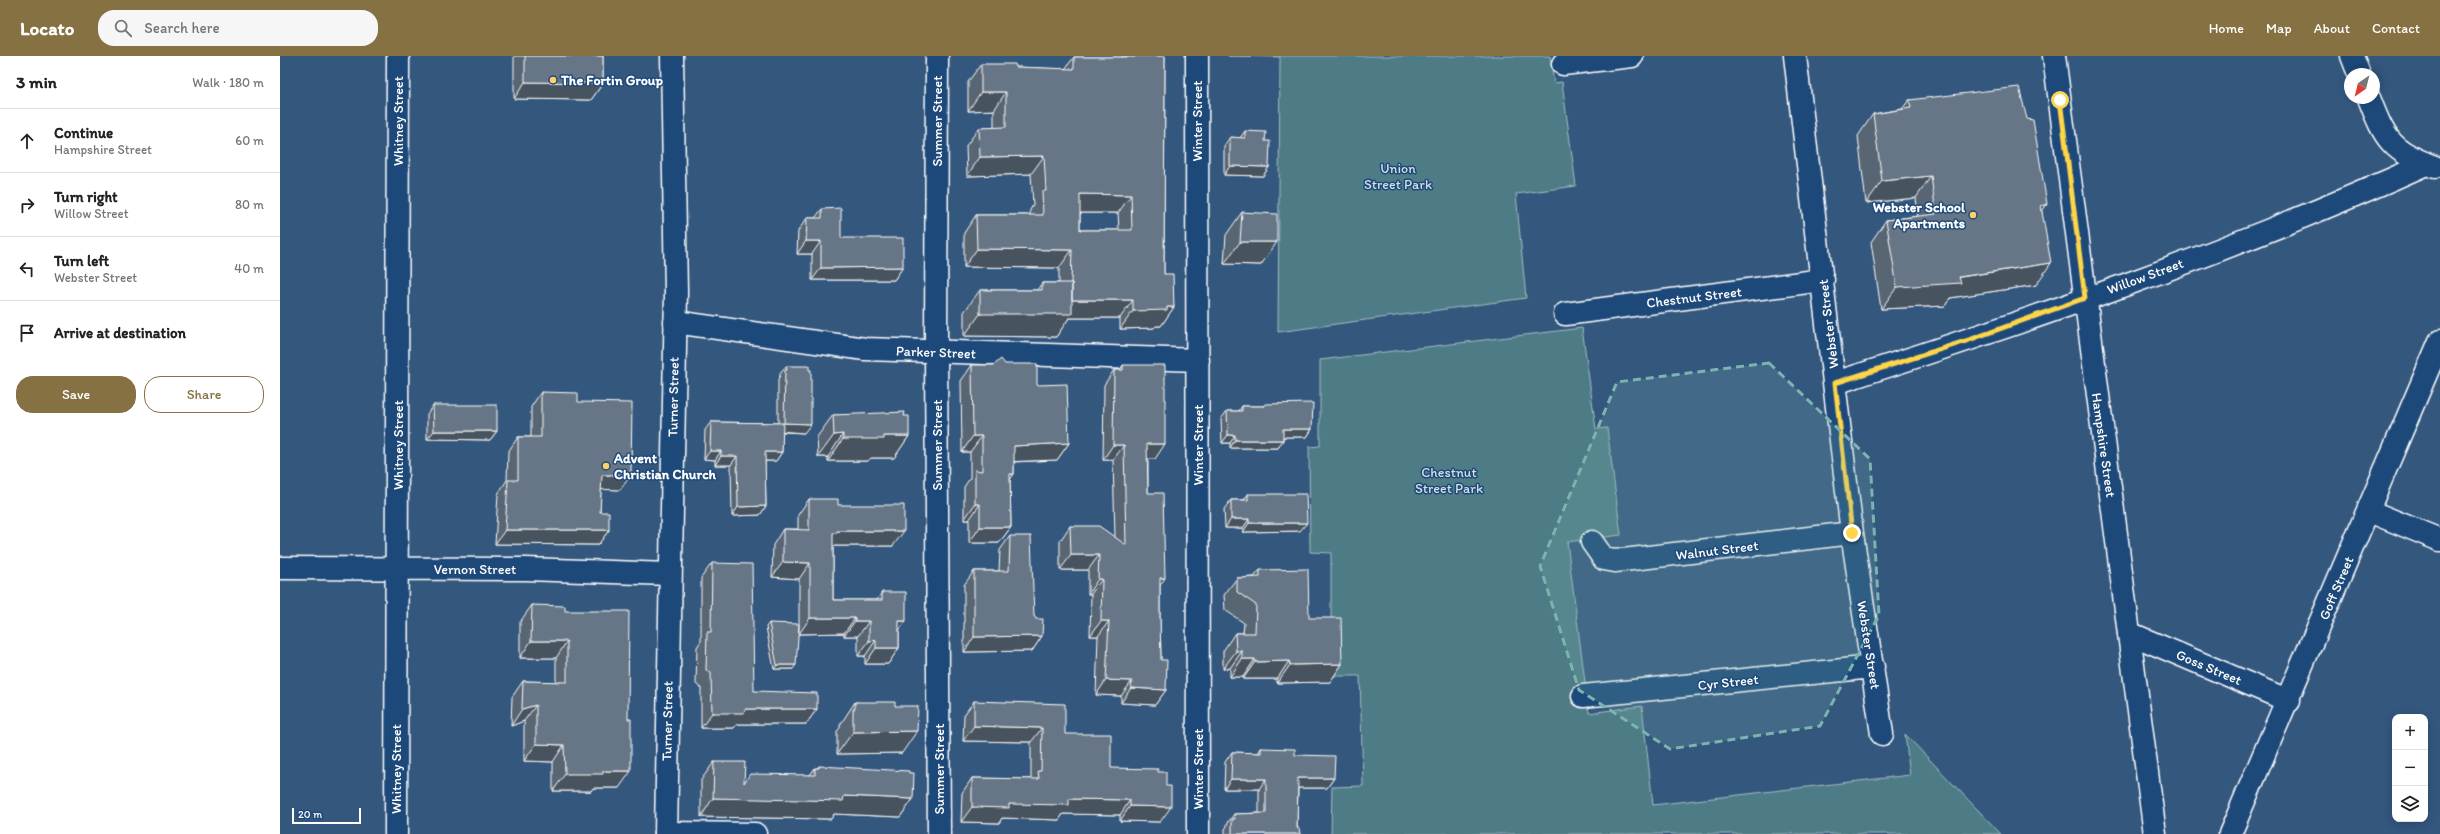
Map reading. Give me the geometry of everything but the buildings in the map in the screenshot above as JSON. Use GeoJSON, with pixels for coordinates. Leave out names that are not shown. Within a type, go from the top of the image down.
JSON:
{"type":"FeatureCollection","features":[{"type":"Feature","properties":{"kind":"street","name":"Whitney Street"},"geometry":{"type":"LineString","coordinates":[[396,834],[398,56]]}},
{"type":"Feature","properties":{"kind":"street","name":"Turner Street"},"geometry":{"type":"LineString","coordinates":[[666,834],[669,574],[675,322],[672,56]]}},
{"type":"Feature","properties":{"kind":"street","name":"Summer Street"},"geometry":{"type":"LineString","coordinates":[[937,56],[936,352],[939,834]]}},
{"type":"Feature","properties":{"kind":"street","name":"Winter Street"},"geometry":{"type":"LineString","coordinates":[[1197,56],[1198,834]]}},
{"type":"Feature","properties":{"kind":"street"},"geometry":{"type":"LineString","coordinates":[[1563,64],[1632,56]]}},
{"type":"Feature","properties":{"kind":"street","name":"Webster Street"},"geometry":{"type":"LineString","coordinates":[[1795,56],[1823,280],[1852,533],[1882,734]]}},
{"type":"Feature","properties":{"kind":"street","name":"Hampshire Street"},"geometry":{"type":"LineString","coordinates":[[2054,56],[2155,834]]}},
{"type":"Feature","properties":{"kind":"street"},"geometry":{"type":"LineString","coordinates":[[2352,56],[2357,68]]}},
{"type":"Feature","properties":{"kind":"street"},"geometry":{"type":"LineString","coordinates":[[2371,104],[2381,129],[2388,140],[2409,156],[2433,166]]}},
{"type":"Feature","properties":{"kind":"street","name":"Willow Street"},"geometry":{"type":"LineString","coordinates":[[1835,383],[1969,340],[2085,298],[2323,210],[2433,166]]}},
{"type":"Feature","properties":{"kind":"street","name":"Chestnut Street"},"geometry":{"type":"LineString","coordinates":[[1565,314],[1823,280]]}},
{"type":"Feature","properties":{"kind":"street","name":"Parker Street"},"geometry":{"type":"LineString","coordinates":[[675,322],[865,349],[1198,360]]}},
{"type":"Feature","properties":{"kind":"street","name":"Goff Street"},"geometry":{"type":"LineString","coordinates":[[2230,834],[2289,701],[2440,341]]}},
{"type":"Feature","properties":{"kind":"street"},"geometry":{"type":"LineString","coordinates":[[2369,511],[2440,540]]}},
{"type":"Feature","properties":{"kind":"street","name":"Walnut Street"},"geometry":{"type":"LineString","coordinates":[[1592,542],[1604,559],[1615,561],[1852,533]]}},
{"type":"Feature","properties":{"kind":"street","name":"Vernon Street"},"geometry":{"type":"LineString","coordinates":[[280,568],[526,569],[669,574]]}},
{"type":"Feature","properties":{"kind":"street","name":"Goss Street"},"geometry":{"type":"LineString","coordinates":[[2129,633],[2289,701]]}},
{"type":"Feature","properties":{"kind":"street","name":"Cyr Street"},"geometry":{"type":"LineString","coordinates":[[1583,696],[1873,667]]}},
{"type":"Feature","properties":{"kind":"street"},"geometry":{"type":"LineString","coordinates":[[666,834],[755,834]]}},
{"type":"Feature","properties":{"kind":"highlighted area"},"geometry":{"type":"Polygon","coordinates":[[[1769,363],[1870,459],[1879,615],[1820,726],[1670,749],[1579,690],[1540,566],[1617,382],[1769,363]]]}},
{"type":"Feature","properties":{"kind":"green space","name":"Union Street Park"},"geometry":{"type":"Polygon","coordinates":[[[1228,56],[1550,56],[1554,83],[1562,82],[1576,186],[1516,194],[1526,298],[1278,332],[1280,57],[1228,56]]]}},
{"type":"Feature","properties":{"kind":"green space","name":"Chestnut Street Park"},"geometry":{"type":"Polygon","coordinates":[[[1582,328],[1596,429],[1607,428],[1621,535],[1567,542],[1589,713],[1642,706],[1653,805],[1910,775],[1905,734],[2001,834],[1331,834],[1332,787],[1363,786],[1360,676],[1331,676],[1331,553],[1310,552],[1309,447],[1320,446],[1320,360],[1582,328]]]}},
{"type":"Feature","properties":{"kind":"place","name":"The Fortin Group"},"geometry":{"type":"Point","coordinates":[553,80]}},
{"type":"Feature","properties":{"kind":"place","name":"Webster School Apartments"},"geometry":{"type":"Point","coordinates":[1973,215]}},
{"type":"Feature","properties":{"kind":"place","name":"Advent Christian Church"},"geometry":{"type":"Point","coordinates":[606,466]}},
{"type":"Feature","properties":{"kind":"route"},"geometry":{"type":"LineString","coordinates":[[1852,533],[1835,383],[1969,340],[2085,298],[2076,217],[2060,100]]}}]}
